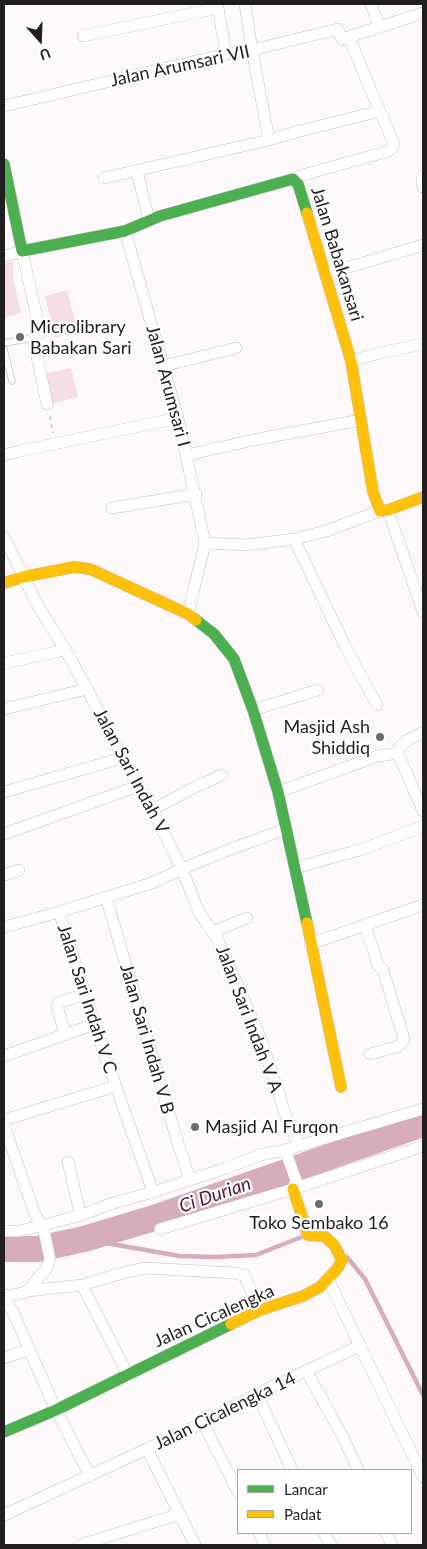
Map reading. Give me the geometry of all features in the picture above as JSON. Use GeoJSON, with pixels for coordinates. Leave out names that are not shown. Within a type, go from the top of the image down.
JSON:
{"type":"FeatureCollection","features":[{"type":"Feature","properties":{"kind":"street"},"geometry":{"type":"LineString","coordinates":[[245,4],[269,140]]}},
{"type":"Feature","properties":{"kind":"street"},"geometry":{"type":"LineString","coordinates":[[371,4],[379,26]]}},
{"type":"Feature","properties":{"kind":"street"},"geometry":{"type":"LineString","coordinates":[[83,36],[218,8],[226,54]]}},
{"type":"Feature","properties":{"kind":"street"},"geometry":{"type":"LineString","coordinates":[[293,179],[389,151],[392,148],[394,144],[350,37],[423,13]]}},
{"type":"Feature","properties":{"kind":"street","name":"Jalan Arumsari VII"},"geometry":{"type":"LineString","coordinates":[[4,106],[338,29],[342,39],[350,37]]}},
{"type":"Feature","properties":{"kind":"street"},"geometry":{"type":"LineString","coordinates":[[104,178],[269,140],[380,111]]}},
{"type":"Feature","properties":{"kind":"street"},"geometry":{"type":"LineString","coordinates":[[4,164],[8,206],[22,251],[40,331],[34,338],[47,404]]}},
{"type":"Feature","properties":{"kind":"street"},"geometry":{"type":"LineString","coordinates":[[137,171],[149,220]]}},
{"type":"Feature","properties":{"kind":"street"},"geometry":{"type":"LineString","coordinates":[[423,176],[423,187]]}},
{"type":"Feature","properties":{"kind":"street","name":"Jalan Babakansari"},"geometry":{"type":"LineString","coordinates":[[22,251],[125,231],[149,220],[186,208],[293,179],[298,184],[351,362],[373,492],[384,510]]}},
{"type":"Feature","properties":{"kind":"street","name":"Jalan Arumsari I"},"geometry":{"type":"LineString","coordinates":[[125,231],[178,418],[196,494],[205,543]]}},
{"type":"Feature","properties":{"kind":"street"},"geometry":{"type":"LineString","coordinates":[[326,274],[423,245]]}},
{"type":"Feature","properties":{"kind":"street"},"geometry":{"type":"LineString","coordinates":[[4,256],[22,251]]}},
{"type":"Feature","properties":{"kind":"street"},"geometry":{"type":"LineString","coordinates":[[351,362],[423,344]]}},
{"type":"Feature","properties":{"kind":"street"},"geometry":{"type":"LineString","coordinates":[[163,366],[236,348]]}},
{"type":"Feature","properties":{"kind":"street"},"geometry":{"type":"LineString","coordinates":[[4,455],[178,418]]}},
{"type":"Feature","properties":{"kind":"street"},"geometry":{"type":"LineString","coordinates":[[187,454],[361,420]]}},
{"type":"Feature","properties":{"kind":"street"},"geometry":{"type":"LineString","coordinates":[[112,508],[196,494]]}},
{"type":"Feature","properties":{"kind":"street"},"geometry":{"type":"LineString","coordinates":[[188,614],[205,543],[248,545],[294,539],[326,531],[423,497]]}},
{"type":"Feature","properties":{"kind":"street"},"geometry":{"type":"LineString","coordinates":[[384,510],[423,612]]}},
{"type":"Feature","properties":{"kind":"street","name":"Jalan Sari Indah V"},"geometry":{"type":"LineString","coordinates":[[4,537],[38,606],[87,689],[182,869]]}},
{"type":"Feature","properties":{"kind":"street"},"geometry":{"type":"LineString","coordinates":[[294,539],[346,648],[377,705]]}},
{"type":"Feature","properties":{"kind":"street"},"geometry":{"type":"LineString","coordinates":[[4,583],[23,577],[74,567],[90,569],[188,614],[214,634],[234,658],[253,710],[278,792],[341,1087]]}},
{"type":"Feature","properties":{"kind":"street"},"geometry":{"type":"LineString","coordinates":[[4,663],[65,649]]}},
{"type":"Feature","properties":{"kind":"street"},"geometry":{"type":"LineString","coordinates":[[4,709],[87,689]]}},
{"type":"Feature","properties":{"kind":"street"},"geometry":{"type":"LineString","coordinates":[[253,710],[318,690]]}},
{"type":"Feature","properties":{"kind":"street"},"geometry":{"type":"LineString","coordinates":[[423,732],[400,746],[398,753],[423,811]]}},
{"type":"Feature","properties":{"kind":"street"},"geometry":{"type":"LineString","coordinates":[[278,792],[378,756],[398,753]]}},
{"type":"Feature","properties":{"kind":"street"},"geometry":{"type":"LineString","coordinates":[[4,792],[115,760],[122,756]]}},
{"type":"Feature","properties":{"kind":"street"},"geometry":{"type":"LineString","coordinates":[[152,810],[222,775]]}},
{"type":"Feature","properties":{"kind":"street"},"geometry":{"type":"LineString","coordinates":[[4,834],[138,786]]}},
{"type":"Feature","properties":{"kind":"street"},"geometry":{"type":"LineString","coordinates":[[295,868],[363,849],[423,826]]}},
{"type":"Feature","properties":{"kind":"street"},"geometry":{"type":"LineString","coordinates":[[4,927],[59,912],[152,882],[233,848],[286,829]]}},
{"type":"Feature","properties":{"kind":"street","name":"Jalan Sari Indah V A"},"geometry":{"type":"LineString","coordinates":[[182,869],[198,910],[217,938],[261,1039],[286,1116],[299,1145]]}},
{"type":"Feature","properties":{"kind":"street"},"geometry":{"type":"LineString","coordinates":[[4,874],[18,870]]}},
{"type":"Feature","properties":{"kind":"street","name":"Jalan Sari Indah V B"},"geometry":{"type":"LineString","coordinates":[[106,897],[190,1180]]}},
{"type":"Feature","properties":{"kind":"street"},"geometry":{"type":"LineString","coordinates":[[310,944],[423,905]]}},
{"type":"Feature","properties":{"kind":"street","name":"Jalan Sari Indah V C"},"geometry":{"type":"LineString","coordinates":[[59,912],[94,1024],[153,1192]]}},
{"type":"Feature","properties":{"kind":"street"},"geometry":{"type":"LineString","coordinates":[[212,932],[248,918]]}},
{"type":"Feature","properties":{"kind":"street"},"geometry":{"type":"LineString","coordinates":[[365,926],[378,965],[383,970],[404,1039],[397,1047],[370,1054]]}},
{"type":"Feature","properties":{"kind":"street"},"geometry":{"type":"LineString","coordinates":[[65,1034],[57,1006],[58,1003],[85,994]]}},
{"type":"Feature","properties":{"kind":"street"},"geometry":{"type":"LineString","coordinates":[[4,1056],[94,1024]]}},
{"type":"Feature","properties":{"kind":"street"},"geometry":{"type":"LineString","coordinates":[[4,1120],[116,1086]]}},
{"type":"Feature","properties":{"kind":"street"},"geometry":{"type":"LineString","coordinates":[[4,1231],[20,1232],[43,1228],[260,1155],[286,1153],[299,1145],[423,1109]]}},
{"type":"Feature","properties":{"kind":"street"},"geometry":{"type":"LineString","coordinates":[[5,1130],[34,1212],[43,1228],[48,1264],[28,1291]]}},
{"type":"Feature","properties":{"kind":"street"},"geometry":{"type":"LineString","coordinates":[[160,1229],[295,1184],[423,1146]]}},
{"type":"Feature","properties":{"kind":"street"},"geometry":{"type":"LineString","coordinates":[[286,1153],[295,1184]]}},
{"type":"Feature","properties":{"kind":"street"},"geometry":{"type":"LineString","coordinates":[[68,1162],[82,1215]]}},
{"type":"Feature","properties":{"kind":"street","name":"Jalan Cicalengka"},"geometry":{"type":"LineString","coordinates":[[4,1432],[56,1410],[260,1310],[302,1296],[320,1287],[342,1260],[334,1245],[324,1236],[308,1235],[303,1223],[295,1184]]}},
{"type":"Feature","properties":{"kind":"street"},"geometry":{"type":"LineString","coordinates":[[90,1476],[56,1410],[13,1312],[4,1297],[28,1291],[82,1285],[146,1268],[244,1275],[260,1310]]}},
{"type":"Feature","properties":{"kind":"street"},"geometry":{"type":"LineString","coordinates":[[328,1279],[423,1477]]}},
{"type":"Feature","properties":{"kind":"street"},"geometry":{"type":"LineString","coordinates":[[82,1285],[128,1375]]}},
{"type":"Feature","properties":{"kind":"street","name":"Jalan Cicalengka 14"},"geometry":{"type":"LineString","coordinates":[[4,1515],[147,1449],[359,1346]]}},
{"type":"Feature","properties":{"kind":"street"},"geometry":{"type":"LineString","coordinates":[[4,1358],[30,1349]]}},
{"type":"Feature","properties":{"kind":"street"},"geometry":{"type":"LineString","coordinates":[[307,1372],[343,1437],[358,1469]]}},
{"type":"Feature","properties":{"kind":"street"},"geometry":{"type":"LineString","coordinates":[[257,1394],[292,1469]]}},
{"type":"Feature","properties":{"kind":"street"},"geometry":{"type":"LineString","coordinates":[[203,1422],[237,1490]]}},
{"type":"Feature","properties":{"kind":"street"},"geometry":{"type":"LineString","coordinates":[[147,1449],[195,1545]]}},
{"type":"Feature","properties":{"kind":"street"},"geometry":{"type":"LineString","coordinates":[[80,1545],[180,1514]]}},
{"type":"Feature","properties":{"kind":"street"},"geometry":{"type":"LineString","coordinates":[[325,1534],[331,1545]]}},
{"type":"Feature","properties":{"kind":"lane"},"geometry":{"type":"LineString","coordinates":[[4,343],[34,338]]}},
{"type":"Feature","properties":{"kind":"lane"},"geometry":{"type":"LineString","coordinates":[[4,348],[12,381]]}},
{"type":"Feature","properties":{"kind":"path"},"geometry":{"type":"LineString","coordinates":[[47,404],[56,444]]}},
{"type":"Feature","properties":{"kind":"shaded area"},"geometry":{"type":"Polygon","coordinates":[[[13,261],[13,278],[21,313],[4,318],[4,263],[13,261]]]}},
{"type":"Feature","properties":{"kind":"shaded area"},"geometry":{"type":"Polygon","coordinates":[[[67,290],[78,332],[55,338],[45,296],[67,290]]]}},
{"type":"Feature","properties":{"kind":"shaded area"},"geometry":{"type":"Polygon","coordinates":[[[71,368],[78,397],[51,404],[44,374],[71,368]]]}},
{"type":"Feature","properties":{"kind":"waterway","name":"Ci Durian"},"geometry":{"type":"LineString","coordinates":[[4,1249],[38,1249],[84,1239],[154,1218],[423,1124]]}},
{"type":"Feature","properties":{"kind":"waterway"},"geometry":{"type":"LineString","coordinates":[[84,1239],[179,1256],[216,1257],[256,1255],[304,1236]]}},
{"type":"Feature","properties":{"kind":"waterway"},"geometry":{"type":"LineString","coordinates":[[347,1257],[365,1279],[423,1395]]}},
{"type":"Feature","properties":{"kind":"traffic: fast"},"geometry":{"type":"LineString","coordinates":[[4,164],[22,251],[125,231],[160,216],[293,179],[298,184],[307,213]]}},
{"type":"Feature","properties":{"kind":"traffic: fast"},"geometry":{"type":"LineString","coordinates":[[196,620],[214,634],[234,659],[253,710],[278,792],[307,923]]}},
{"type":"Feature","properties":{"kind":"traffic: fast"},"geometry":{"type":"LineString","coordinates":[[4,1432],[56,1410],[231,1324]]}},
{"type":"Feature","properties":{"kind":"traffic: slow"},"geometry":{"type":"LineString","coordinates":[[307,213],[351,361],[373,492],[380,511],[388,510],[423,497]]}},
{"type":"Feature","properties":{"kind":"traffic: slow"},"geometry":{"type":"LineString","coordinates":[[4,583],[23,577],[74,567],[90,569],[188,614],[196,620]]}},
{"type":"Feature","properties":{"kind":"traffic: slow"},"geometry":{"type":"LineString","coordinates":[[307,923],[341,1087]]}},
{"type":"Feature","properties":{"kind":"traffic: slow"},"geometry":{"type":"LineString","coordinates":[[231,1324],[260,1310],[303,1296],[320,1287],[337,1269],[342,1260],[334,1245],[324,1236],[308,1235],[293,1189]]}},
{"type":"Feature","properties":{"kind":"place","name":"Microlibrary Babakan Sari"},"geometry":{"type":"Point","coordinates":[20,337]}},
{"type":"Feature","properties":{"kind":"place","name":"Masjid Ash Shiddiq"},"geometry":{"type":"Point","coordinates":[380,737]}},
{"type":"Feature","properties":{"kind":"place","name":"Masjid Al Furqon"},"geometry":{"type":"Point","coordinates":[195,1127]}},
{"type":"Feature","properties":{"kind":"place","name":"Toko Sembako 16"},"geometry":{"type":"Point","coordinates":[319,1204]}}]}
